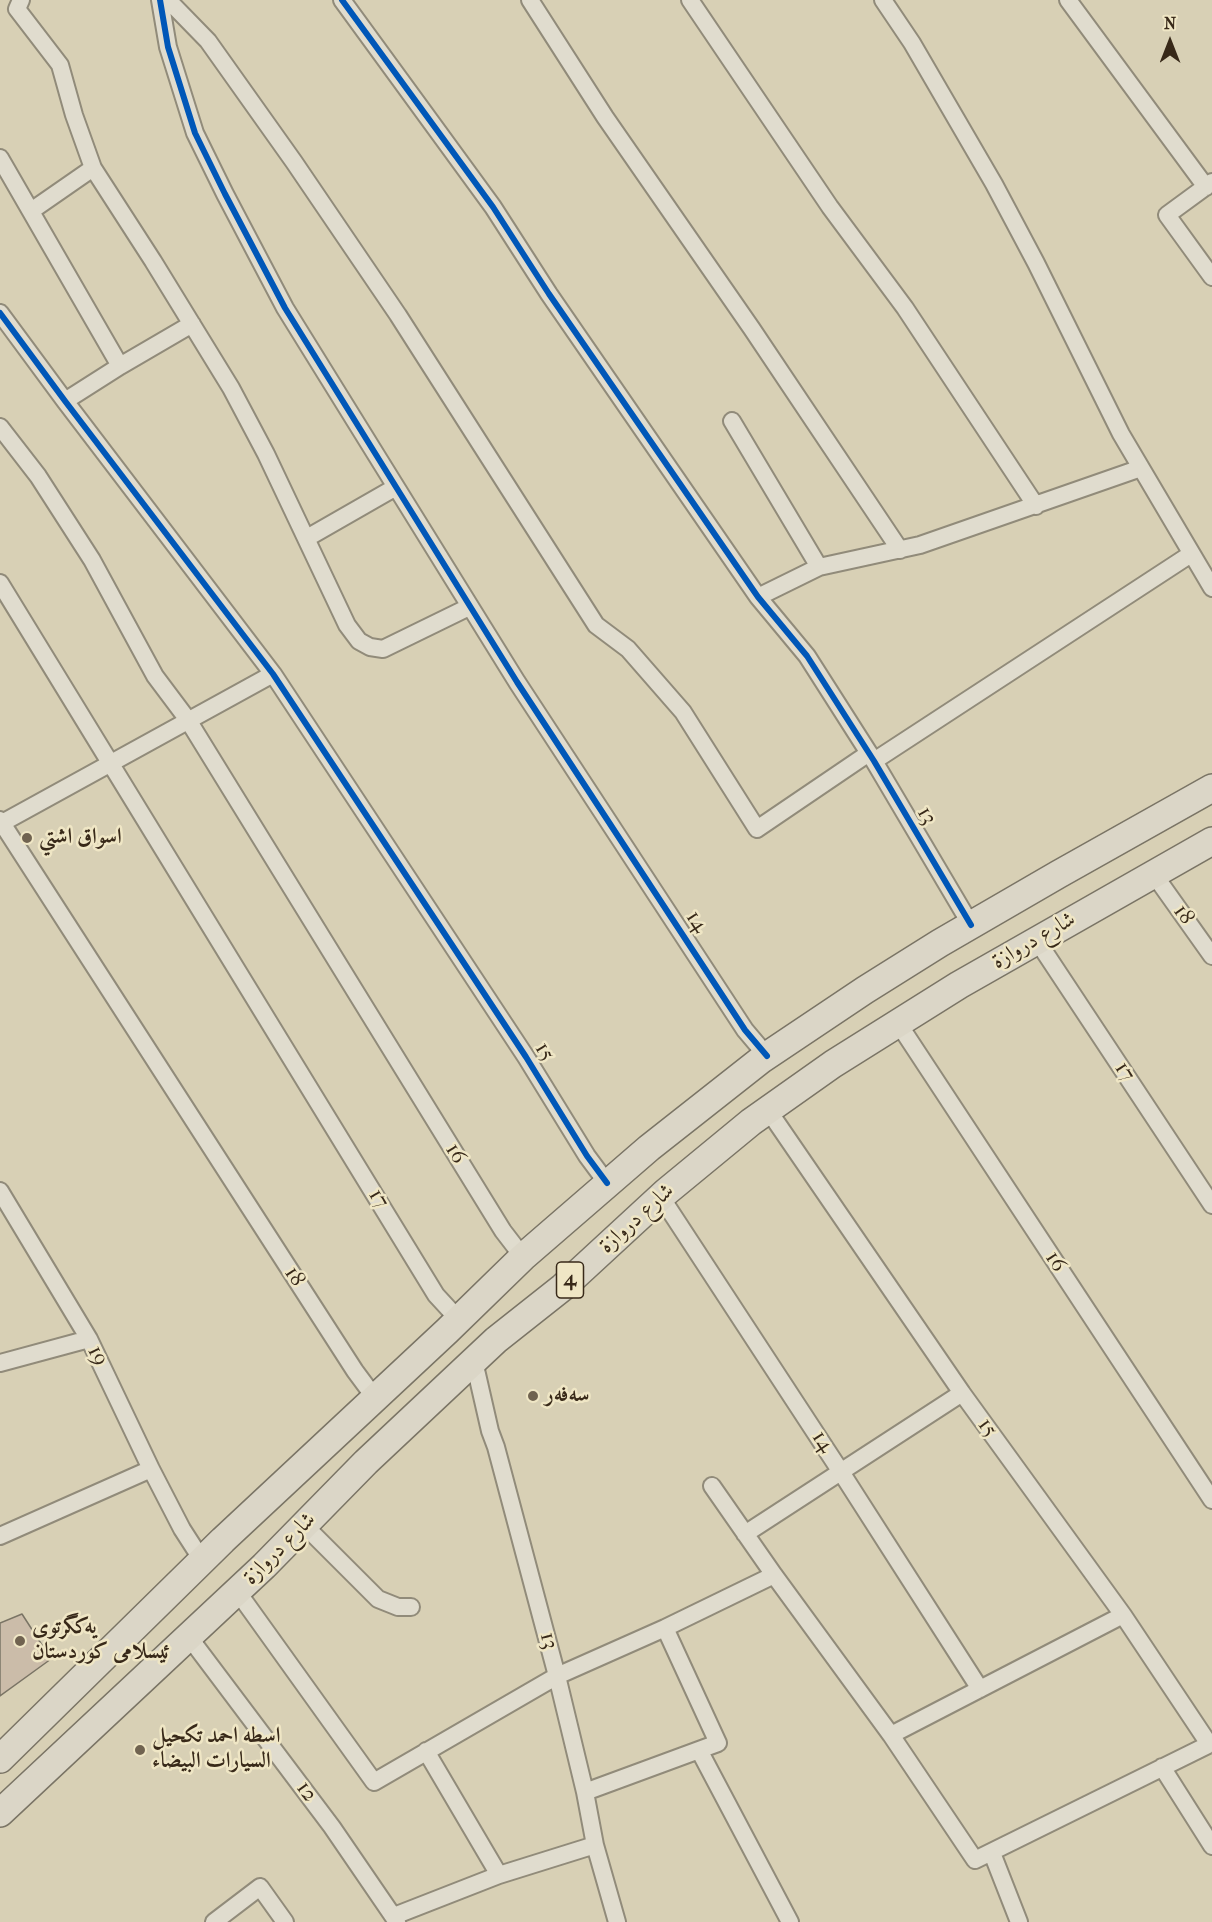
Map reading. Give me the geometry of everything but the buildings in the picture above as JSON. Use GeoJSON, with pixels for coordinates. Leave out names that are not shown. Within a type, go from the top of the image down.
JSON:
{"type":"FeatureCollection","features":[{"type":"Feature","properties":{"kind":"main road","name":"شارع دروازة"},"geometry":{"type":"LineString","coordinates":[[0,1759],[202,1560],[459,1320],[523,1257],[607,1183],[767,1056],[808,1027],[971,925],[1212,788]]}},
{"type":"Feature","properties":{"kind":"main road","name":"شارع دروازة"},"geometry":{"type":"LineString","coordinates":[[0,1813],[189,1637],[366,1462],[496,1340],[562,1287],[661,1197],[768,1110],[897,1023],[1036,939],[1212,840]]}},
{"type":"Feature","properties":{"kind":"main road"},"geometry":{"type":"LineString","coordinates":[[901,968],[926,1006]]}},
{"type":"Feature","properties":{"kind":"street"},"geometry":{"type":"LineString","coordinates":[[21,0],[17,9],[60,65],[74,115],[93,168],[192,324],[256,435],[307,538],[346,625],[359,641],[370,647],[383,649],[469,607]]}},
{"type":"Feature","properties":{"kind":"street","name":"14"},"geometry":{"type":"LineString","coordinates":[[160,0],[168,47],[195,133],[285,308],[469,607],[746,1030],[767,1056]]}},
{"type":"Feature","properties":{"kind":"street"},"geometry":{"type":"LineString","coordinates":[[168,0],[208,41],[294,162],[398,315],[596,625],[628,649],[683,712],[757,829],[1191,554]]}},
{"type":"Feature","properties":{"kind":"street","name":"13"},"geometry":{"type":"LineString","coordinates":[[342,0],[493,207],[549,294],[758,597],[807,657],[871,757],[971,925]]}},
{"type":"Feature","properties":{"kind":"street"},"geometry":{"type":"LineString","coordinates":[[530,0],[605,117],[752,329],[900,550]]}},
{"type":"Feature","properties":{"kind":"street"},"geometry":{"type":"LineString","coordinates":[[690,0],[830,207],[905,308],[1036,506]]}},
{"type":"Feature","properties":{"kind":"street"},"geometry":{"type":"LineString","coordinates":[[883,0],[912,43],[994,184],[1121,434],[1191,554],[1207,569],[1212,588]]}},
{"type":"Feature","properties":{"kind":"street"},"geometry":{"type":"LineString","coordinates":[[1076,3],[1209,184],[1167,215],[1212,277]]}},
{"type":"Feature","properties":{"kind":"street"},"geometry":{"type":"LineString","coordinates":[[0,158],[120,366]]}},
{"type":"Feature","properties":{"kind":"street"},"geometry":{"type":"LineString","coordinates":[[31,211],[93,168]]}},
{"type":"Feature","properties":{"kind":"street","name":"15"},"geometry":{"type":"LineString","coordinates":[[0,313],[273,674],[526,1057],[587,1156],[607,1183]]}},
{"type":"Feature","properties":{"kind":"street"},"geometry":{"type":"LineString","coordinates":[[65,401],[192,324]]}},
{"type":"Feature","properties":{"kind":"street"},"geometry":{"type":"LineString","coordinates":[[732,421],[819,567]]}},
{"type":"Feature","properties":{"kind":"street","name":"16"},"geometry":{"type":"LineString","coordinates":[[0,427],[38,476],[86,551],[155,676],[188,720],[503,1231],[523,1257]]}},
{"type":"Feature","properties":{"kind":"street"},"geometry":{"type":"LineString","coordinates":[[758,597],[819,567],[920,545],[1141,468]]}},
{"type":"Feature","properties":{"kind":"street"},"geometry":{"type":"LineString","coordinates":[[307,538],[396,487]]}},
{"type":"Feature","properties":{"kind":"street","name":"17"},"geometry":{"type":"LineString","coordinates":[[0,583],[436,1295],[459,1320]]}},
{"type":"Feature","properties":{"kind":"street"},"geometry":{"type":"LineString","coordinates":[[1,822],[273,674]]}},
{"type":"Feature","properties":{"kind":"street","name":"18"},"geometry":{"type":"LineString","coordinates":[[1,822],[355,1371],[375,1398]]}},
{"type":"Feature","properties":{"kind":"street","name":"18"},"geometry":{"type":"LineString","coordinates":[[1153,873],[1212,956]]}},
{"type":"Feature","properties":{"kind":"street","name":"17"},"geometry":{"type":"LineString","coordinates":[[1036,939],[1212,1205]]}},
{"type":"Feature","properties":{"kind":"street","name":"16"},"geometry":{"type":"LineString","coordinates":[[897,1023],[1212,1500]]}},
{"type":"Feature","properties":{"kind":"street","name":"15"},"geometry":{"type":"LineString","coordinates":[[768,1110],[962,1393],[1123,1615],[1210,1744]]}},
{"type":"Feature","properties":{"kind":"street","name":"19"},"geometry":{"type":"LineString","coordinates":[[0,1191],[89,1339],[151,1469],[182,1529],[202,1560]]}},
{"type":"Feature","properties":{"kind":"street","name":"14"},"geometry":{"type":"LineString","coordinates":[[661,1197],[842,1472],[980,1689]]}},
{"type":"Feature","properties":{"kind":"street"},"geometry":{"type":"LineString","coordinates":[[0,1363],[89,1339]]}},
{"type":"Feature","properties":{"kind":"street","name":"13"},"geometry":{"type":"LineString","coordinates":[[474,1362],[490,1431],[557,1676],[585,1792],[595,1845],[617,1922]]}},
{"type":"Feature","properties":{"kind":"street"},"geometry":{"type":"LineString","coordinates":[[745,1533],[962,1393]]}},
{"type":"Feature","properties":{"kind":"street"},"geometry":{"type":"LineString","coordinates":[[0,1536],[151,1469]]}},
{"type":"Feature","properties":{"kind":"street"},"geometry":{"type":"LineString","coordinates":[[712,1486],[891,1735],[975,1860],[1210,1744]]}},
{"type":"Feature","properties":{"kind":"street"},"geometry":{"type":"LineString","coordinates":[[304,1525],[378,1599],[398,1606],[411,1607]]}},
{"type":"Feature","properties":{"kind":"street"},"geometry":{"type":"LineString","coordinates":[[237,1591],[374,1782],[557,1676],[665,1628],[774,1575]]}},
{"type":"Feature","properties":{"kind":"street"},"geometry":{"type":"LineString","coordinates":[[891,1735],[1123,1615]]}},
{"type":"Feature","properties":{"kind":"street"},"geometry":{"type":"LineString","coordinates":[[585,1792],[718,1743],[665,1628]]}},
{"type":"Feature","properties":{"kind":"street","name":"12"},"geometry":{"type":"LineString","coordinates":[[189,1637],[332,1827],[396,1919]]}},
{"type":"Feature","properties":{"kind":"street"},"geometry":{"type":"LineString","coordinates":[[699,1750],[790,1922]]}},
{"type":"Feature","properties":{"kind":"street"},"geometry":{"type":"LineString","coordinates":[[426,1751],[499,1875]]}},
{"type":"Feature","properties":{"kind":"street"},"geometry":{"type":"LineString","coordinates":[[1162,1767],[1212,1846]]}},
{"type":"Feature","properties":{"kind":"street"},"geometry":{"type":"LineString","coordinates":[[396,1919],[499,1875],[595,1845]]}},
{"type":"Feature","properties":{"kind":"street"},"geometry":{"type":"LineString","coordinates":[[992,1852],[1019,1922]]}},
{"type":"Feature","properties":{"kind":"street"},"geometry":{"type":"LineString","coordinates":[[214,1922],[260,1887],[285,1922]]}},
{"type":"Feature","properties":{"kind":"cycle path"},"geometry":{"type":"LineString","coordinates":[[160,0],[168,47],[195,133],[285,308],[517,682],[745,1030],[767,1056]]}},
{"type":"Feature","properties":{"kind":"cycle path"},"geometry":{"type":"LineString","coordinates":[[342,0],[493,207],[549,294],[758,597],[807,656],[874,761],[971,925]]}},
{"type":"Feature","properties":{"kind":"cycle path"},"geometry":{"type":"LineString","coordinates":[[0,313],[273,674],[526,1057],[587,1156],[607,1183]]}},
{"type":"Feature","properties":{"kind":"place","name":"اسواق اشتي"},"geometry":{"type":"Point","coordinates":[27,838]}},
{"type":"Feature","properties":{"kind":"place","name":"سەفەر"},"geometry":{"type":"Point","coordinates":[533,1396]}},
{"type":"Feature","properties":{"kind":"place","name":"یەکگرتوی ئیسلامی کوردستان"},"geometry":{"type":"Point","coordinates":[20,1641]}},
{"type":"Feature","properties":{"kind":"place","name":"اسطه احمد تكحيل السيارات البيضاء"},"geometry":{"type":"Point","coordinates":[140,1750]}}]}
